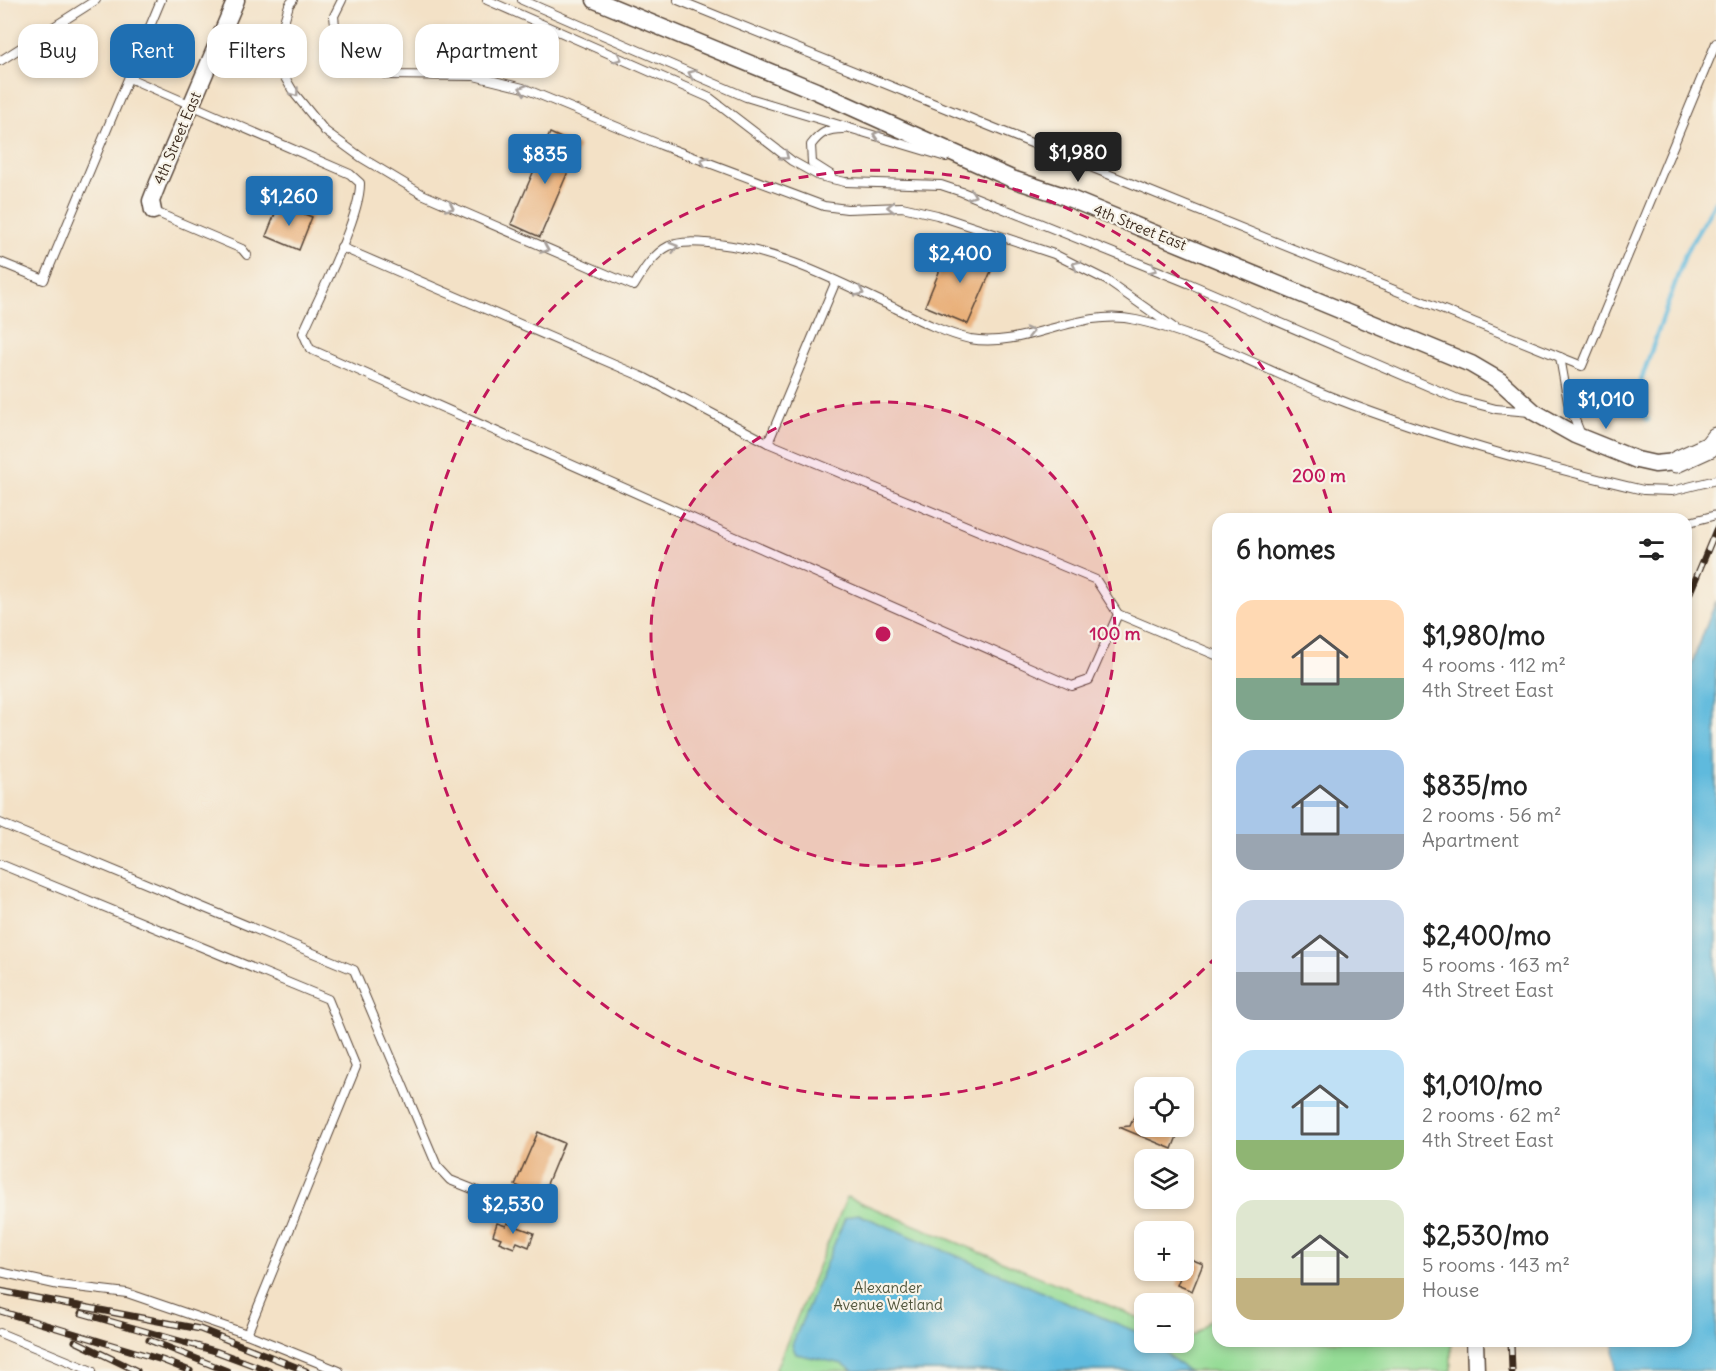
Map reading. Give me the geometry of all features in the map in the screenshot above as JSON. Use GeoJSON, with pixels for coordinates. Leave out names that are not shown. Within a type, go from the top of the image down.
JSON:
{"type":"FeatureCollection","features":[{"type":"Feature","properties":{"kind":"street","name":"4th Street East"},"geometry":{"type":"LineString","coordinates":[[153,211],[152,201],[236,0]]}},
{"type":"Feature","properties":{"kind":"street","name":"4th Street East"},"geometry":{"type":"LineString","coordinates":[[594,0],[816,91],[1012,179],[1061,195],[1471,364],[1500,381],[1534,412],[1583,439],[1637,460],[1655,464],[1676,462]]}},
{"type":"Feature","properties":{"kind":"street"},"geometry":{"type":"LineString","coordinates":[[1676,462],[1709,447],[1716,438]]}},
{"type":"Feature","properties":{"kind":"street"},"geometry":{"type":"LineString","coordinates":[[1475,1347],[1476,1371]]}},
{"type":"Feature","properties":{"kind":"lane"},"geometry":{"type":"LineString","coordinates":[[0,61],[96,0]]}},
{"type":"Feature","properties":{"kind":"lane"},"geometry":{"type":"LineString","coordinates":[[151,24],[161,0]]}},
{"type":"Feature","properties":{"kind":"lane"},"geometry":{"type":"LineString","coordinates":[[293,0],[289,5],[280,35],[280,69],[294,93],[325,131],[362,158],[422,194],[634,286],[656,256],[671,245],[701,243],[742,247],[796,263],[940,329],[972,339],[1003,339],[1102,316],[1133,319],[1178,331],[1337,399],[1468,445],[1643,490],[1672,491],[1716,480]]}},
{"type":"Feature","properties":{"kind":"lane"},"geometry":{"type":"LineString","coordinates":[[342,0],[334,16],[336,35],[346,56],[364,67],[388,75],[474,76],[523,88],[824,206],[847,209],[902,207],[956,221],[1054,254],[1086,269],[1178,331]]}},
{"type":"Feature","properties":{"kind":"lane"},"geometry":{"type":"LineString","coordinates":[[487,0],[710,98],[792,161],[819,176],[845,183],[910,183],[941,186],[962,192],[1188,283],[1458,399],[1496,409],[1534,412]]}},
{"type":"Feature","properties":{"kind":"lane"},"geometry":{"type":"LineString","coordinates":[[522,0],[746,97],[1012,179]]}},
{"type":"Feature","properties":{"kind":"lane"},"geometry":{"type":"LineString","coordinates":[[678,0],[1582,366],[1716,43]]}},
{"type":"Feature","properties":{"kind":"lane"},"geometry":{"type":"LineString","coordinates":[[0,262],[44,280],[129,78],[351,174],[360,183],[360,195],[340,248],[303,333],[310,349],[1072,686],[1089,680],[1118,614]]}},
{"type":"Feature","properties":{"kind":"lane"},"geometry":{"type":"LineString","coordinates":[[845,183],[812,163],[811,145],[819,134],[832,129],[855,129]]}},
{"type":"Feature","properties":{"kind":"lane"},"geometry":{"type":"LineString","coordinates":[[153,211],[242,249],[247,255]]}},
{"type":"Feature","properties":{"kind":"lane"},"geometry":{"type":"LineString","coordinates":[[340,248],[645,378],[768,443],[1096,580],[1118,614],[1212,653]]}},
{"type":"Feature","properties":{"kind":"lane"},"geometry":{"type":"LineString","coordinates":[[768,443],[836,281]]}},
{"type":"Feature","properties":{"kind":"lane"},"geometry":{"type":"LineString","coordinates":[[1560,357],[1568,402],[1583,439]]}},
{"type":"Feature","properties":{"kind":"lane"},"geometry":{"type":"LineString","coordinates":[[1692,521],[1716,515]]}},
{"type":"Feature","properties":{"kind":"lane"},"geometry":{"type":"LineString","coordinates":[[0,823],[354,970],[437,1166],[450,1180],[505,1202]]}},
{"type":"Feature","properties":{"kind":"lane"},"geometry":{"type":"LineString","coordinates":[[0,864],[328,999],[356,1067],[248,1334]]}},
{"type":"Feature","properties":{"kind":"lane"},"geometry":{"type":"LineString","coordinates":[[0,1272],[59,1285],[128,1293],[248,1334],[339,1371]]}},
{"type":"Feature","properties":{"kind":"lane"},"geometry":{"type":"LineString","coordinates":[[0,1333],[92,1371]]}},
{"type":"Feature","properties":{"kind":"green space","name":"Alexander Avenue Wetland"},"geometry":{"type":"Polygon","coordinates":[[[847,1197],[1134,1316],[1134,1353],[1194,1353],[1194,1335],[1212,1318],[1212,1347],[1451,1347],[1451,1371],[775,1371],[847,1197]]]}},
{"type":"Feature","properties":{"kind":"water"},"geometry":{"type":"Polygon","coordinates":[[[1716,601],[1716,1371],[1615,1371],[1614,1347],[1692,1347],[1692,663],[1716,601]]]}},
{"type":"Feature","properties":{"kind":"water","name":"Alexander Avenue Wetland"},"geometry":{"type":"Polygon","coordinates":[[[858,1214],[1134,1331],[1134,1353],[1166,1353],[1188,1371],[853,1371],[843,1364],[796,1354],[792,1345],[845,1218],[858,1214]]]}},
{"type":"Feature","properties":{"kind":"building"},"geometry":{"type":"Polygon","coordinates":[[[550,133],[579,146],[540,237],[511,224],[550,133]]]}},
{"type":"Feature","properties":{"kind":"building"},"geometry":{"type":"Polygon","coordinates":[[[279,204],[312,217],[299,250],[266,236],[279,204]]]}},
{"type":"Feature","properties":{"kind":"building"},"geometry":{"type":"Polygon","coordinates":[[[951,243],[995,262],[968,324],[925,306],[951,243]]]}},
{"type":"Feature","properties":{"kind":"building"},"geometry":{"type":"Polygon","coordinates":[[[1134,1117],[1134,1133],[1119,1127],[1130,1126],[1134,1117]]]}},
{"type":"Feature","properties":{"kind":"building"},"geometry":{"type":"Polygon","coordinates":[[[538,1132],[564,1143],[542,1196],[515,1185],[538,1132]]]}},
{"type":"Feature","properties":{"kind":"building"},"geometry":{"type":"Polygon","coordinates":[[[1143,1137],[1177,1137],[1172,1149],[1143,1137]]]}},
{"type":"Feature","properties":{"kind":"building"},"geometry":{"type":"Polygon","coordinates":[[[497,1223],[506,1226],[507,1223],[534,1233],[529,1247],[517,1242],[514,1248],[499,1242],[501,1238],[493,1235],[497,1223]]]}},
{"type":"Feature","properties":{"kind":"building"},"geometry":{"type":"Polygon","coordinates":[[[1194,1260],[1203,1264],[1192,1291],[1177,1285],[1179,1281],[1194,1281],[1194,1260]]]}},
{"type":"Feature","properties":{"kind":"waterway"},"geometry":{"type":"LineString","coordinates":[[1648,420],[1632,406],[1686,252],[1716,201]]}},
{"type":"Feature","properties":{"kind":"railway"},"geometry":{"type":"LineString","coordinates":[[1692,588],[1716,530]]}},
{"type":"Feature","properties":{"kind":"railway"},"geometry":{"type":"LineString","coordinates":[[0,1291],[200,1329],[306,1371]]}},
{"type":"Feature","properties":{"kind":"railway"},"geometry":{"type":"LineString","coordinates":[[0,1311],[162,1360],[190,1371]]}},
{"type":"Feature","properties":{"kind":"railway"},"geometry":{"type":"LineString","coordinates":[[81,1313],[215,1351],[269,1371]]}},
{"type":"Feature","properties":{"kind":"railway"},"geometry":{"type":"LineString","coordinates":[[149,1340],[227,1371]]}},
{"type":"Feature","properties":{"kind":"railway"},"geometry":{"type":"LineString","coordinates":[[75,1341],[137,1371]]}},
{"type":"Feature","properties":{"kind":"railway"},"geometry":{"type":"LineString","coordinates":[[1511,1347],[1512,1371]]}}]}
